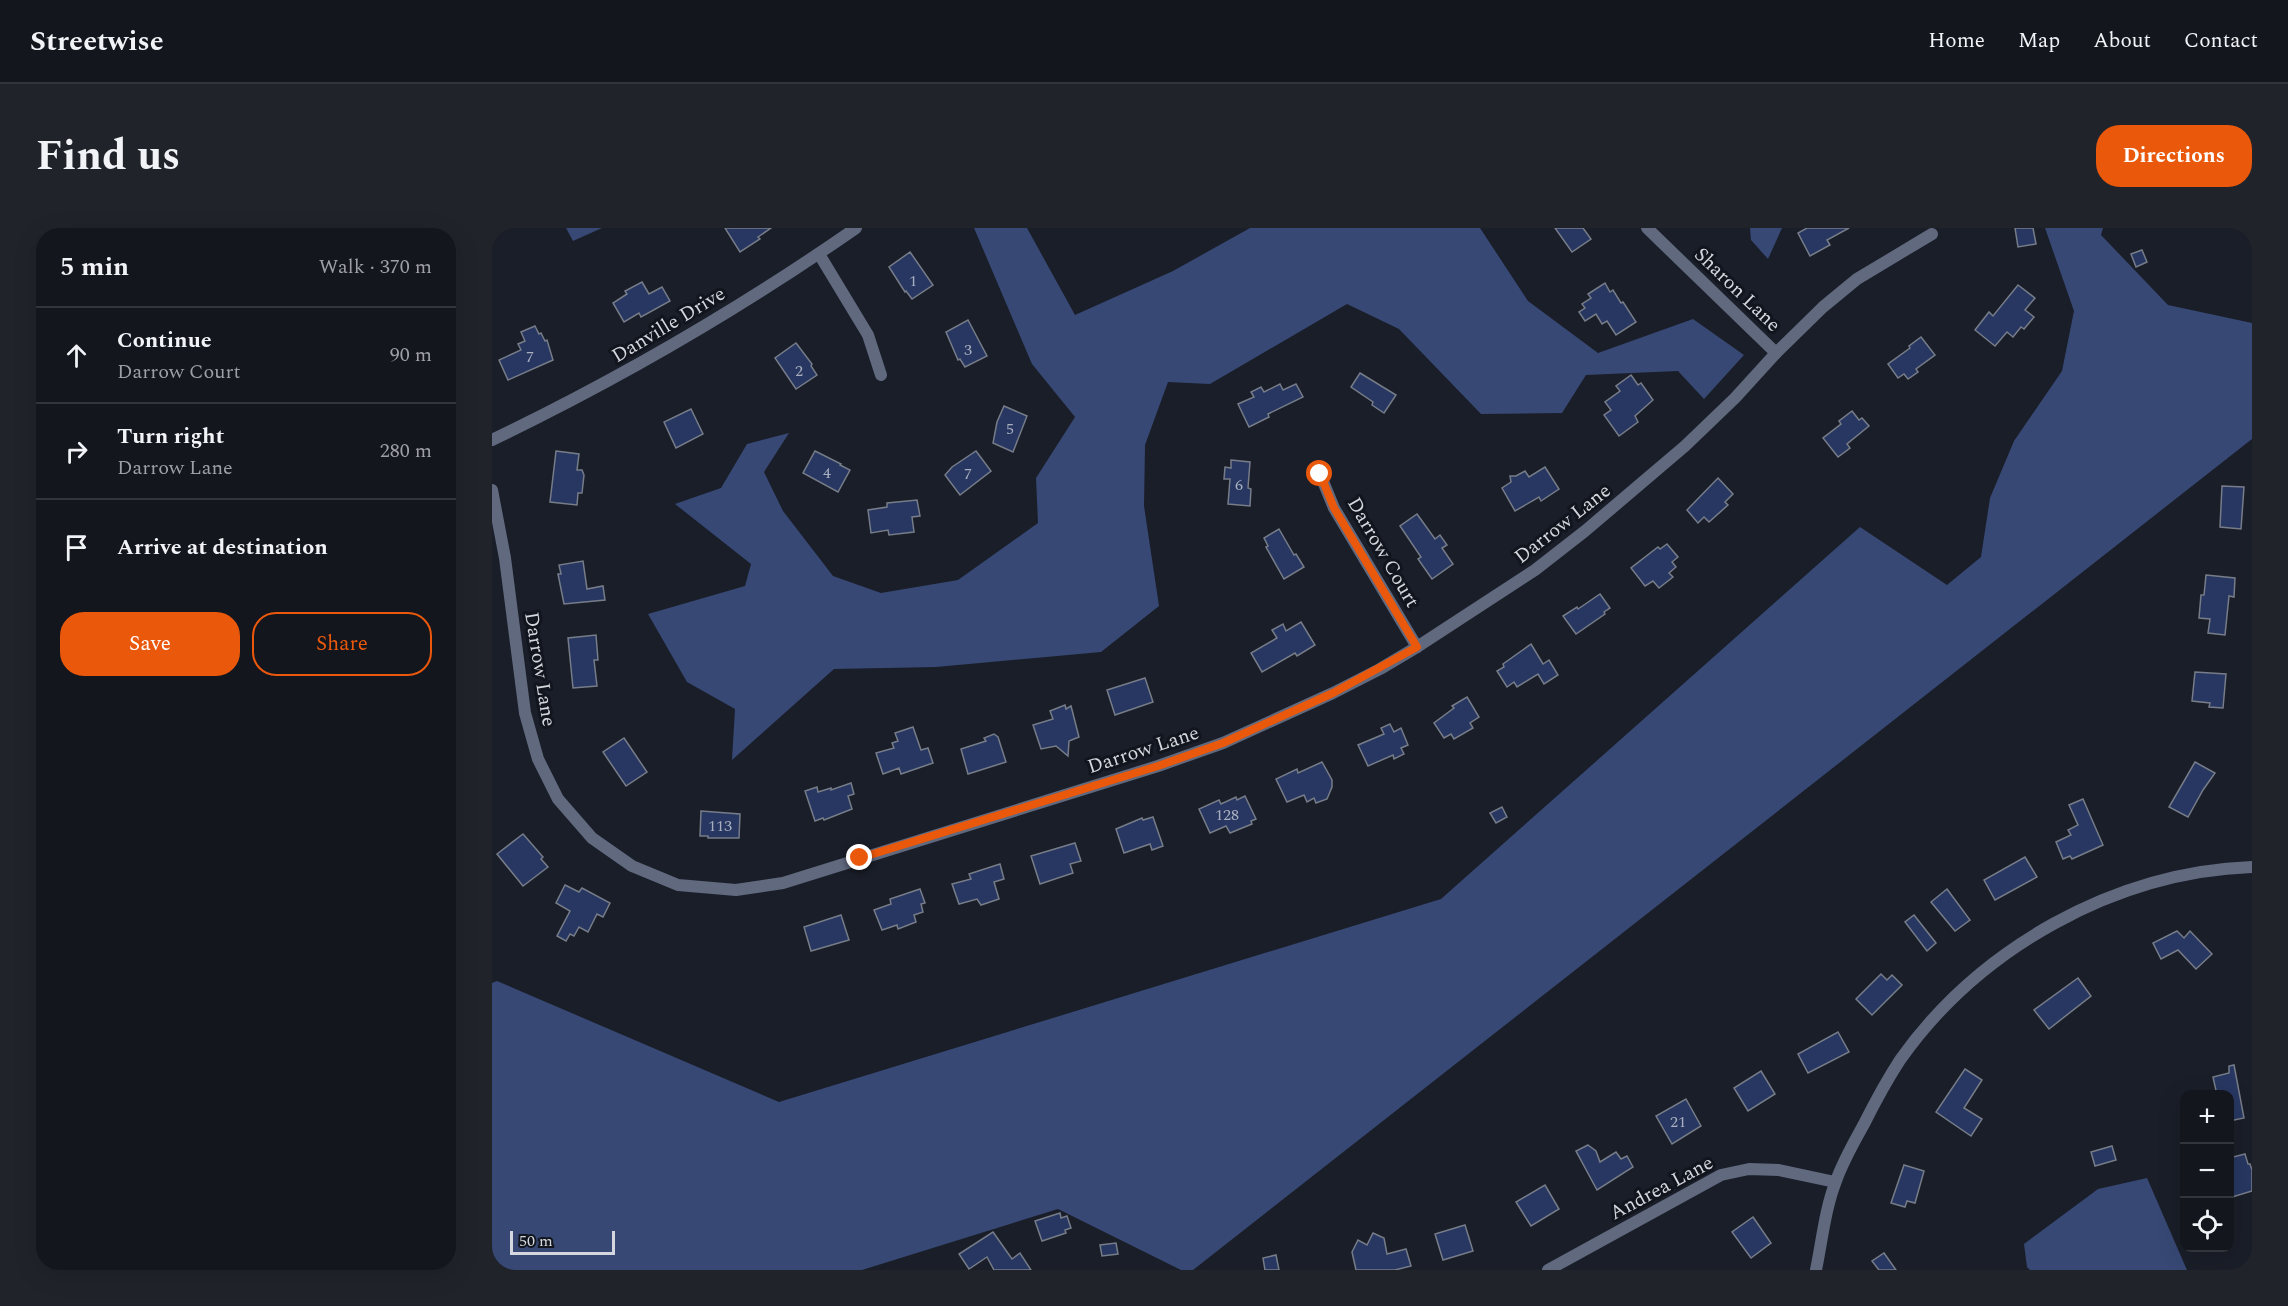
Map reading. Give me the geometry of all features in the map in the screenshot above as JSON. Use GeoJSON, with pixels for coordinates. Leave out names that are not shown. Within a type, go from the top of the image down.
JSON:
{"type":"FeatureCollection","features":[{"type":"Feature","properties":{"kind":"street","name":"Danville Drive"},"geometry":{"type":"LineString","coordinates":[[492,440],[594,389],[691,335],[856,228]]}},
{"type":"Feature","properties":{"kind":"street","name":"Sharon Lane"},"geometry":{"type":"LineString","coordinates":[[1647,228],[1776,353]]}},
{"type":"Feature","properties":{"kind":"street","name":"Darrow Lane"},"geometry":{"type":"LineString","coordinates":[[492,490],[505,558],[525,713],[538,759],[558,799],[592,838],[632,866],[678,885],[736,890],[783,884],[1158,766],[1223,743],[1333,693],[1417,647],[1535,570],[1594,524],[1685,446],[1823,307],[1857,279],[1932,234]]}},
{"type":"Feature","properties":{"kind":"street"},"geometry":{"type":"LineString","coordinates":[[819,254],[868,335],[881,375]]}},
{"type":"Feature","properties":{"kind":"street","name":"Darrow Court"},"geometry":{"type":"LineString","coordinates":[[1320,474],[1334,508],[1417,647]]}},
{"type":"Feature","properties":{"kind":"street"},"geometry":{"type":"LineString","coordinates":[[1816,1270],[1835,1182],[1853,1144],[1900,1060],[1960,992],[1992,964],[2036,933],[2083,909],[2128,890],[2171,878],[2217,868],[2252,867]]}},
{"type":"Feature","properties":{"kind":"street","name":"Andrea Lane"},"geometry":{"type":"LineString","coordinates":[[1548,1270],[1721,1175],[1749,1169],[1779,1170],[1835,1182]]}},
{"type":"Feature","properties":{"kind":"shaded area"},"geometry":{"type":"Polygon","coordinates":[[[566,228],[602,228],[573,241],[566,228]]]}},
{"type":"Feature","properties":{"kind":"shaded area"},"geometry":{"type":"Polygon","coordinates":[[[974,228],[1027,228],[1075,315],[1173,271],[1250,228],[1480,228],[1528,301],[1598,353],[1693,319],[1744,355],[1704,399],[1678,371],[1586,375],[1562,413],[1481,414],[1399,329],[1347,304],[1210,384],[1168,382],[1145,445],[1144,506],[1159,606],[1101,652],[936,667],[834,669],[732,760],[735,709],[687,682],[648,614],[745,586],[751,564],[675,504],[721,488],[747,444],[789,433],[764,472],[783,511],[833,576],[881,593],[958,580],[1038,523],[1036,478],[1075,417],[1032,364],[974,228]]]}},
{"type":"Feature","properties":{"kind":"shaded area"},"geometry":{"type":"Polygon","coordinates":[[[1750,228],[1782,228],[1768,259],[1751,240],[1750,228]]]}},
{"type":"Feature","properties":{"kind":"shaded area"},"geometry":{"type":"Polygon","coordinates":[[[2045,228],[2103,228],[2101,235],[2168,305],[2252,323],[2252,439],[1193,1270],[1181,1270],[1058,1209],[862,1270],[492,1270],[492,983],[497,981],[779,1102],[1441,899],[1860,527],[1947,585],[1981,557],[1990,498],[2014,441],[2062,371],[2074,311],[2045,228]]]}},
{"type":"Feature","properties":{"kind":"shaded area"},"geometry":{"type":"Polygon","coordinates":[[[2147,1178],[2187,1270],[2030,1270],[2027,1267],[2024,1244],[2098,1189],[2147,1178]]]}},
{"type":"Feature","properties":{"kind":"building"},"geometry":{"type":"Polygon","coordinates":[[[725,228],[771,228],[758,237],[760,239],[740,252],[725,228]]]}},
{"type":"Feature","properties":{"kind":"building"},"geometry":{"type":"Polygon","coordinates":[[[1555,228],[1583,228],[1591,239],[1572,252],[1555,228]]]}},
{"type":"Feature","properties":{"kind":"building"},"geometry":{"type":"Polygon","coordinates":[[[1807,228],[1849,228],[1827,240],[1830,245],[1810,256],[1798,233],[1807,228]]]}},
{"type":"Feature","properties":{"kind":"building"},"geometry":{"type":"Polygon","coordinates":[[[2015,228],[2033,228],[2036,244],[2018,247],[2015,228]]]}},
{"type":"Feature","properties":{"kind":"building"},"geometry":{"type":"Polygon","coordinates":[[[2142,250],[2147,262],[2136,267],[2131,254],[2142,250]]]}},
{"type":"Feature","properties":{"kind":"building"},"geometry":{"type":"Polygon","coordinates":[[[910,252],[933,285],[912,299],[889,267],[910,252]]]}},
{"type":"Feature","properties":{"kind":"building"},"geometry":{"type":"Polygon","coordinates":[[[642,282],[649,294],[662,287],[670,301],[641,317],[639,313],[624,322],[613,303],[627,294],[625,291],[642,282]]]}},
{"type":"Feature","properties":{"kind":"building"},"geometry":{"type":"Polygon","coordinates":[[[1605,283],[1610,292],[1613,290],[1621,303],[1623,302],[1636,322],[1616,335],[1607,321],[1602,324],[1596,314],[1585,321],[1579,312],[1585,308],[1582,304],[1591,298],[1588,294],[1605,283]]]}},
{"type":"Feature","properties":{"kind":"building"},"geometry":{"type":"Polygon","coordinates":[[[2018,285],[2035,298],[2025,310],[2034,317],[2013,337],[2007,332],[1995,346],[1975,330],[1989,312],[1993,316],[2018,285]]]}},
{"type":"Feature","properties":{"kind":"building"},"geometry":{"type":"Polygon","coordinates":[[[968,320],[987,356],[965,367],[960,359],[958,360],[946,332],[968,320]]]}},
{"type":"Feature","properties":{"kind":"building"},"geometry":{"type":"Polygon","coordinates":[[[535,326],[545,341],[547,340],[553,360],[508,380],[499,360],[521,350],[518,344],[525,341],[521,332],[535,326]]]}},
{"type":"Feature","properties":{"kind":"building"},"geometry":{"type":"Polygon","coordinates":[[[1921,337],[1935,355],[1916,369],[1918,372],[1908,379],[1904,374],[1898,378],[1888,364],[1921,337]]]}},
{"type":"Feature","properties":{"kind":"building"},"geometry":{"type":"Polygon","coordinates":[[[796,343],[812,364],[817,375],[796,389],[775,358],[796,343]]]}},
{"type":"Feature","properties":{"kind":"building"},"geometry":{"type":"Polygon","coordinates":[[[1360,373],[1396,395],[1384,413],[1372,405],[1373,402],[1351,387],[1360,373]]]}},
{"type":"Feature","properties":{"kind":"building"},"geometry":{"type":"Polygon","coordinates":[[[1631,375],[1638,385],[1641,383],[1653,400],[1635,416],[1638,422],[1619,436],[1604,415],[1611,410],[1605,402],[1620,391],[1616,386],[1631,375]]]}},
{"type":"Feature","properties":{"kind":"building"},"geometry":{"type":"Polygon","coordinates":[[[1280,384],[1283,390],[1296,384],[1303,397],[1268,414],[1269,417],[1249,427],[1238,404],[1254,397],[1251,392],[1261,387],[1264,392],[1280,384]]]}},
{"type":"Feature","properties":{"kind":"building"},"geometry":{"type":"Polygon","coordinates":[[[1004,406],[1027,416],[1013,452],[993,443],[997,422],[1004,406]]]}},
{"type":"Feature","properties":{"kind":"building"},"geometry":{"type":"Polygon","coordinates":[[[691,409],[703,434],[676,448],[664,422],[691,409]]]}},
{"type":"Feature","properties":{"kind":"building"},"geometry":{"type":"Polygon","coordinates":[[[1852,411],[1859,420],[1862,418],[1869,426],[1847,444],[1850,448],[1838,457],[1823,438],[1841,424],[1839,421],[1852,411]]]}},
{"type":"Feature","properties":{"kind":"building"},"geometry":{"type":"Polygon","coordinates":[[[556,451],[579,454],[577,470],[582,470],[584,475],[582,493],[578,493],[577,505],[550,502],[556,451]]]}},
{"type":"Feature","properties":{"kind":"building"},"geometry":{"type":"Polygon","coordinates":[[[815,451],[850,470],[838,492],[803,473],[815,451]]]}},
{"type":"Feature","properties":{"kind":"building"},"geometry":{"type":"Polygon","coordinates":[[[976,451],[991,471],[960,495],[945,475],[952,467],[976,451]]]}},
{"type":"Feature","properties":{"kind":"building"},"geometry":{"type":"Polygon","coordinates":[[[1231,460],[1250,462],[1248,488],[1251,489],[1250,506],[1228,504],[1230,479],[1224,479],[1225,467],[1231,468],[1231,460]]]}},
{"type":"Feature","properties":{"kind":"building"},"geometry":{"type":"Polygon","coordinates":[[[1545,467],[1559,489],[1541,501],[1539,497],[1515,511],[1502,488],[1511,482],[1510,476],[1516,476],[1525,471],[1529,477],[1545,467]]]}},
{"type":"Feature","properties":{"kind":"building"},"geometry":{"type":"Polygon","coordinates":[[[1718,478],[1733,494],[1725,502],[1728,505],[1709,522],[1704,517],[1698,523],[1687,510],[1718,478]]]}},
{"type":"Feature","properties":{"kind":"building"},"geometry":{"type":"Polygon","coordinates":[[[2222,486],[2244,487],[2241,529],[2220,527],[2222,486]]]}},
{"type":"Feature","properties":{"kind":"building"},"geometry":{"type":"Polygon","coordinates":[[[917,500],[920,516],[912,517],[914,532],[889,535],[888,530],[871,533],[868,510],[887,507],[887,503],[917,500]]]}},
{"type":"Feature","properties":{"kind":"building"},"geometry":{"type":"Polygon","coordinates":[[[1417,514],[1435,539],[1440,535],[1447,545],[1442,548],[1453,564],[1432,579],[1418,559],[1421,557],[1400,526],[1417,514]]]}},
{"type":"Feature","properties":{"kind":"building"},"geometry":{"type":"Polygon","coordinates":[[[1279,529],[1304,567],[1284,579],[1266,547],[1268,546],[1264,538],[1279,529]]]}},
{"type":"Feature","properties":{"kind":"building"},"geometry":{"type":"Polygon","coordinates":[[[1667,544],[1678,557],[1672,562],[1676,567],[1669,573],[1673,577],[1659,588],[1653,581],[1645,586],[1631,568],[1658,547],[1660,549],[1667,544]]]}},
{"type":"Feature","properties":{"kind":"building"},"geometry":{"type":"Polygon","coordinates":[[[583,561],[587,589],[603,586],[605,600],[564,604],[558,574],[561,574],[559,565],[583,561]]]}},
{"type":"Feature","properties":{"kind":"building"},"geometry":{"type":"Polygon","coordinates":[[[2206,575],[2235,578],[2234,597],[2229,596],[2225,635],[2208,633],[2210,619],[2199,618],[2206,575]]]}},
{"type":"Feature","properties":{"kind":"building"},"geometry":{"type":"Polygon","coordinates":[[[1600,594],[1610,608],[1576,634],[1563,616],[1600,594]]]}},
{"type":"Feature","properties":{"kind":"building"},"geometry":{"type":"Polygon","coordinates":[[[1301,622],[1315,645],[1297,656],[1295,653],[1262,672],[1251,653],[1277,638],[1272,630],[1283,624],[1286,631],[1301,622]]]}},
{"type":"Feature","properties":{"kind":"building"},"geometry":{"type":"Polygon","coordinates":[[[596,635],[598,660],[594,660],[597,686],[573,688],[568,638],[596,635]]]}},
{"type":"Feature","properties":{"kind":"building"},"geometry":{"type":"Polygon","coordinates":[[[1531,644],[1543,664],[1549,660],[1558,675],[1544,684],[1538,674],[1517,687],[1514,682],[1507,687],[1497,671],[1531,644]]]}},
{"type":"Feature","properties":{"kind":"building"},"geometry":{"type":"Polygon","coordinates":[[[2195,672],[2226,674],[2223,708],[2209,707],[2210,703],[2192,701],[2195,672]]]}},
{"type":"Feature","properties":{"kind":"building"},"geometry":{"type":"Polygon","coordinates":[[[1145,678],[1153,702],[1115,715],[1107,690],[1145,678]]]}},
{"type":"Feature","properties":{"kind":"building"},"geometry":{"type":"Polygon","coordinates":[[[1467,697],[1479,717],[1470,723],[1473,728],[1454,739],[1451,734],[1444,738],[1434,723],[1454,708],[1452,706],[1467,697]]]}},
{"type":"Feature","properties":{"kind":"building"},"geometry":{"type":"Polygon","coordinates":[[[1065,705],[1066,709],[1071,706],[1079,737],[1069,741],[1068,756],[1056,746],[1041,749],[1033,725],[1053,719],[1050,711],[1065,705]]]}},
{"type":"Feature","properties":{"kind":"building"},"geometry":{"type":"Polygon","coordinates":[[[1390,724],[1394,732],[1401,728],[1408,745],[1401,748],[1404,754],[1394,759],[1393,755],[1368,766],[1358,745],[1384,734],[1381,728],[1390,724]]]}},
{"type":"Feature","properties":{"kind":"building"},"geometry":{"type":"Polygon","coordinates":[[[913,727],[921,750],[928,748],[933,763],[901,774],[899,768],[883,774],[876,753],[894,748],[892,743],[898,741],[895,733],[913,727]]]}},
{"type":"Feature","properties":{"kind":"building"},"geometry":{"type":"Polygon","coordinates":[[[994,734],[998,737],[1006,762],[968,774],[961,749],[986,741],[984,738],[994,734]]]}},
{"type":"Feature","properties":{"kind":"building"},"geometry":{"type":"Polygon","coordinates":[[[624,738],[647,772],[626,786],[603,752],[624,738]]]}},
{"type":"Feature","properties":{"kind":"building"},"geometry":{"type":"Polygon","coordinates":[[[1322,762],[1332,780],[1327,799],[1316,803],[1314,798],[1307,802],[1304,795],[1287,802],[1276,779],[1297,769],[1298,773],[1322,762]]]}},
{"type":"Feature","properties":{"kind":"building"},"geometry":{"type":"Polygon","coordinates":[[[2195,762],[2215,773],[2188,817],[2169,807],[2195,762]]]}},
{"type":"Feature","properties":{"kind":"building"},"geometry":{"type":"Polygon","coordinates":[[[851,783],[854,794],[848,796],[852,809],[824,820],[823,818],[815,821],[805,791],[817,787],[818,792],[831,788],[831,790],[851,783]]]}},
{"type":"Feature","properties":{"kind":"building"},"geometry":{"type":"Polygon","coordinates":[[[1245,796],[1256,819],[1251,821],[1252,824],[1230,833],[1226,826],[1210,833],[1199,809],[1219,800],[1221,804],[1236,797],[1237,800],[1245,796]]]}},
{"type":"Feature","properties":{"kind":"building"},"geometry":{"type":"Polygon","coordinates":[[[2083,799],[2103,845],[2072,859],[2070,856],[2063,859],[2056,842],[2071,835],[2068,830],[2078,825],[2069,805],[2083,799]]]}},
{"type":"Feature","properties":{"kind":"building"},"geometry":{"type":"Polygon","coordinates":[[[1502,807],[1507,817],[1496,823],[1490,813],[1502,807]]]}},
{"type":"Feature","properties":{"kind":"building"},"geometry":{"type":"Polygon","coordinates":[[[701,811],[740,814],[739,838],[700,836],[701,811]]]}},
{"type":"Feature","properties":{"kind":"building"},"geometry":{"type":"Polygon","coordinates":[[[1153,817],[1163,846],[1152,850],[1150,844],[1124,853],[1116,829],[1142,818],[1143,820],[1153,817]]]}},
{"type":"Feature","properties":{"kind":"building"},"geometry":{"type":"Polygon","coordinates":[[[523,834],[543,857],[541,859],[548,867],[523,886],[497,854],[523,834]]]}},
{"type":"Feature","properties":{"kind":"building"},"geometry":{"type":"Polygon","coordinates":[[[1075,843],[1081,861],[1070,864],[1073,873],[1040,884],[1031,856],[1075,843]]]}},
{"type":"Feature","properties":{"kind":"building"},"geometry":{"type":"Polygon","coordinates":[[[2025,857],[2037,877],[1995,900],[1984,880],[2025,857]]]}},
{"type":"Feature","properties":{"kind":"building"},"geometry":{"type":"Polygon","coordinates":[[[1000,864],[1004,879],[994,882],[999,899],[981,905],[977,899],[959,904],[952,884],[971,879],[969,874],[1000,864]]]}},
{"type":"Feature","properties":{"kind":"building"},"geometry":{"type":"Polygon","coordinates":[[[565,885],[579,892],[582,888],[610,903],[603,917],[597,914],[588,932],[579,927],[574,936],[570,934],[566,941],[557,936],[570,911],[556,903],[565,885]]]}},
{"type":"Feature","properties":{"kind":"building"},"geometry":{"type":"Polygon","coordinates":[[[920,889],[925,903],[921,904],[923,912],[914,915],[916,922],[898,929],[897,925],[882,930],[874,910],[891,904],[890,899],[920,889]]]}},
{"type":"Feature","properties":{"kind":"building"},"geometry":{"type":"Polygon","coordinates":[[[1947,889],[1970,920],[1955,931],[1931,902],[1947,889]]]}},
{"type":"Feature","properties":{"kind":"building"},"geometry":{"type":"Polygon","coordinates":[[[841,915],[849,940],[811,951],[804,927],[841,915]]]}},
{"type":"Feature","properties":{"kind":"building"},"geometry":{"type":"Polygon","coordinates":[[[1914,915],[1936,943],[1927,951],[1905,922],[1914,915]]]}},
{"type":"Feature","properties":{"kind":"building"},"geometry":{"type":"Polygon","coordinates":[[[2177,931],[2184,938],[2190,931],[2212,954],[2196,969],[2178,950],[2161,959],[2153,943],[2177,931]]]}},
{"type":"Feature","properties":{"kind":"building"},"geometry":{"type":"Polygon","coordinates":[[[1881,974],[1887,980],[1892,975],[1902,985],[1872,1015],[1856,999],[1881,974]]]}},
{"type":"Feature","properties":{"kind":"building"},"geometry":{"type":"Polygon","coordinates":[[[2078,978],[2091,996],[2049,1029],[2034,1010],[2078,978]]]}},
{"type":"Feature","properties":{"kind":"building"},"geometry":{"type":"Polygon","coordinates":[[[1838,1032],[1849,1052],[1808,1073],[1798,1054],[1838,1032]]]}},
{"type":"Feature","properties":{"kind":"building"},"geometry":{"type":"Polygon","coordinates":[[[2234,1065],[2244,1118],[2234,1120],[2234,1090],[2216,1090],[2213,1077],[2229,1073],[2229,1066],[2234,1065]]]}},
{"type":"Feature","properties":{"kind":"building"},"geometry":{"type":"Polygon","coordinates":[[[1965,1069],[1982,1080],[1964,1108],[1982,1119],[1971,1136],[1936,1112],[1965,1069]]]}},
{"type":"Feature","properties":{"kind":"building"},"geometry":{"type":"Polygon","coordinates":[[[1761,1071],[1775,1094],[1748,1111],[1734,1088],[1761,1071]]]}},
{"type":"Feature","properties":{"kind":"building"},"geometry":{"type":"Polygon","coordinates":[[[1686,1099],[1701,1126],[1672,1144],[1656,1116],[1686,1099]]]}},
{"type":"Feature","properties":{"kind":"building"},"geometry":{"type":"Polygon","coordinates":[[[1588,1145],[1596,1151],[1600,1162],[1616,1152],[1621,1159],[1627,1156],[1633,1167],[1597,1190],[1576,1151],[1588,1145]]]}},
{"type":"Feature","properties":{"kind":"building"},"geometry":{"type":"Polygon","coordinates":[[[2112,1146],[2116,1160],[2095,1166],[2091,1152],[2112,1146]]]}},
{"type":"Feature","properties":{"kind":"building"},"geometry":{"type":"Polygon","coordinates":[[[2245,1154],[2252,1170],[2252,1191],[2234,1196],[2234,1157],[2245,1154]]]}},
{"type":"Feature","properties":{"kind":"building"},"geometry":{"type":"Polygon","coordinates":[[[1904,1165],[1924,1171],[1915,1203],[1907,1201],[1905,1207],[1891,1203],[1904,1165]]]}},
{"type":"Feature","properties":{"kind":"building"},"geometry":{"type":"Polygon","coordinates":[[[1545,1185],[1559,1209],[1531,1226],[1516,1202],[1545,1185]]]}},
{"type":"Feature","properties":{"kind":"building"},"geometry":{"type":"Polygon","coordinates":[[[1060,1213],[1061,1218],[1067,1216],[1071,1228],[1065,1230],[1066,1233],[1042,1241],[1035,1221],[1060,1213]]]}},
{"type":"Feature","properties":{"kind":"building"},"geometry":{"type":"Polygon","coordinates":[[[1753,1217],[1771,1243],[1751,1258],[1732,1232],[1753,1217]]]}},
{"type":"Feature","properties":{"kind":"building"},"geometry":{"type":"Polygon","coordinates":[[[1465,1225],[1473,1251],[1443,1260],[1435,1234],[1465,1225]]]}},
{"type":"Feature","properties":{"kind":"building"},"geometry":{"type":"Polygon","coordinates":[[[993,1232],[1012,1259],[1020,1253],[1031,1270],[994,1270],[987,1257],[969,1269],[959,1254],[993,1232]]]}},
{"type":"Feature","properties":{"kind":"building"},"geometry":{"type":"Polygon","coordinates":[[[1373,1233],[1384,1238],[1387,1254],[1406,1249],[1411,1266],[1395,1270],[1356,1270],[1352,1252],[1358,1240],[1367,1245],[1373,1233]]]}},
{"type":"Feature","properties":{"kind":"building"},"geometry":{"type":"Polygon","coordinates":[[[1116,1243],[1118,1254],[1102,1256],[1100,1245],[1116,1243]]]}},
{"type":"Feature","properties":{"kind":"building"},"geometry":{"type":"Polygon","coordinates":[[[1884,1253],[1896,1270],[1879,1270],[1872,1261],[1884,1253]]]}},
{"type":"Feature","properties":{"kind":"building"},"geometry":{"type":"Polygon","coordinates":[[[1276,1255],[1279,1270],[1265,1270],[1263,1258],[1276,1255]]]}},
{"type":"Feature","properties":{"kind":"route"},"geometry":{"type":"LineString","coordinates":[[860,858],[1158,766],[1223,743],[1333,693],[1417,647],[1334,508],[1320,474]]}}]}
